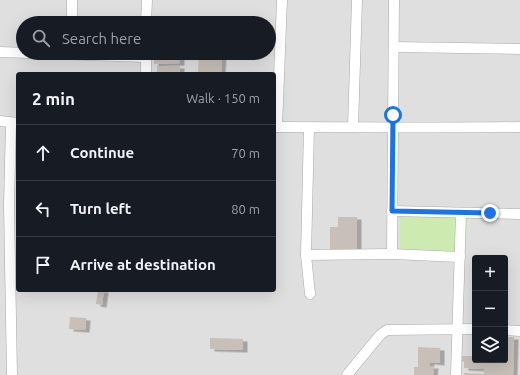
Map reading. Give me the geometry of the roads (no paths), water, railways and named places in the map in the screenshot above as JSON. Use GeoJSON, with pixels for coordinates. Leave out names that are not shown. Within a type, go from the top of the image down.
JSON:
{"type":"FeatureCollection","features":[{"type":"Feature","properties":{"kind":"street"},"geometry":{"type":"LineString","coordinates":[[72,0],[72,16]]}},
{"type":"Feature","properties":{"kind":"street"},"geometry":{"type":"LineString","coordinates":[[146,16],[147,0]]}},
{"type":"Feature","properties":{"kind":"street"},"geometry":{"type":"LineString","coordinates":[[282,0],[276,127],[520,127]]}},
{"type":"Feature","properties":{"kind":"street"},"geometry":{"type":"LineString","coordinates":[[353,127],[357,0]]}},
{"type":"Feature","properties":{"kind":"street"},"geometry":{"type":"LineString","coordinates":[[392,254],[394,0]]}},
{"type":"Feature","properties":{"kind":"street"},"geometry":{"type":"LineString","coordinates":[[394,47],[520,49]]}},
{"type":"Feature","properties":{"kind":"street"},"geometry":{"type":"LineString","coordinates":[[0,52],[16,52]]}},
{"type":"Feature","properties":{"kind":"street"},"geometry":{"type":"LineString","coordinates":[[145,60],[146,72]]}},
{"type":"Feature","properties":{"kind":"street"},"geometry":{"type":"LineString","coordinates":[[0,122],[14,123],[12,375]]}},
{"type":"Feature","properties":{"kind":"street"},"geometry":{"type":"LineString","coordinates":[[309,128],[306,255],[310,294]]}},
{"type":"Feature","properties":{"kind":"street"},"geometry":{"type":"LineString","coordinates":[[392,211],[520,214]]}},
{"type":"Feature","properties":{"kind":"street"},"geometry":{"type":"LineString","coordinates":[[456,375],[461,213]]}},
{"type":"Feature","properties":{"kind":"street"},"geometry":{"type":"LineString","coordinates":[[306,255],[392,254],[460,257]]}},
{"type":"Feature","properties":{"kind":"street"},"geometry":{"type":"LineString","coordinates":[[346,375],[380,335],[387,330],[472,329]]}},
{"type":"Feature","properties":{"kind":"street"},"geometry":{"type":"LineString","coordinates":[[508,330],[520,331]]}}]}
